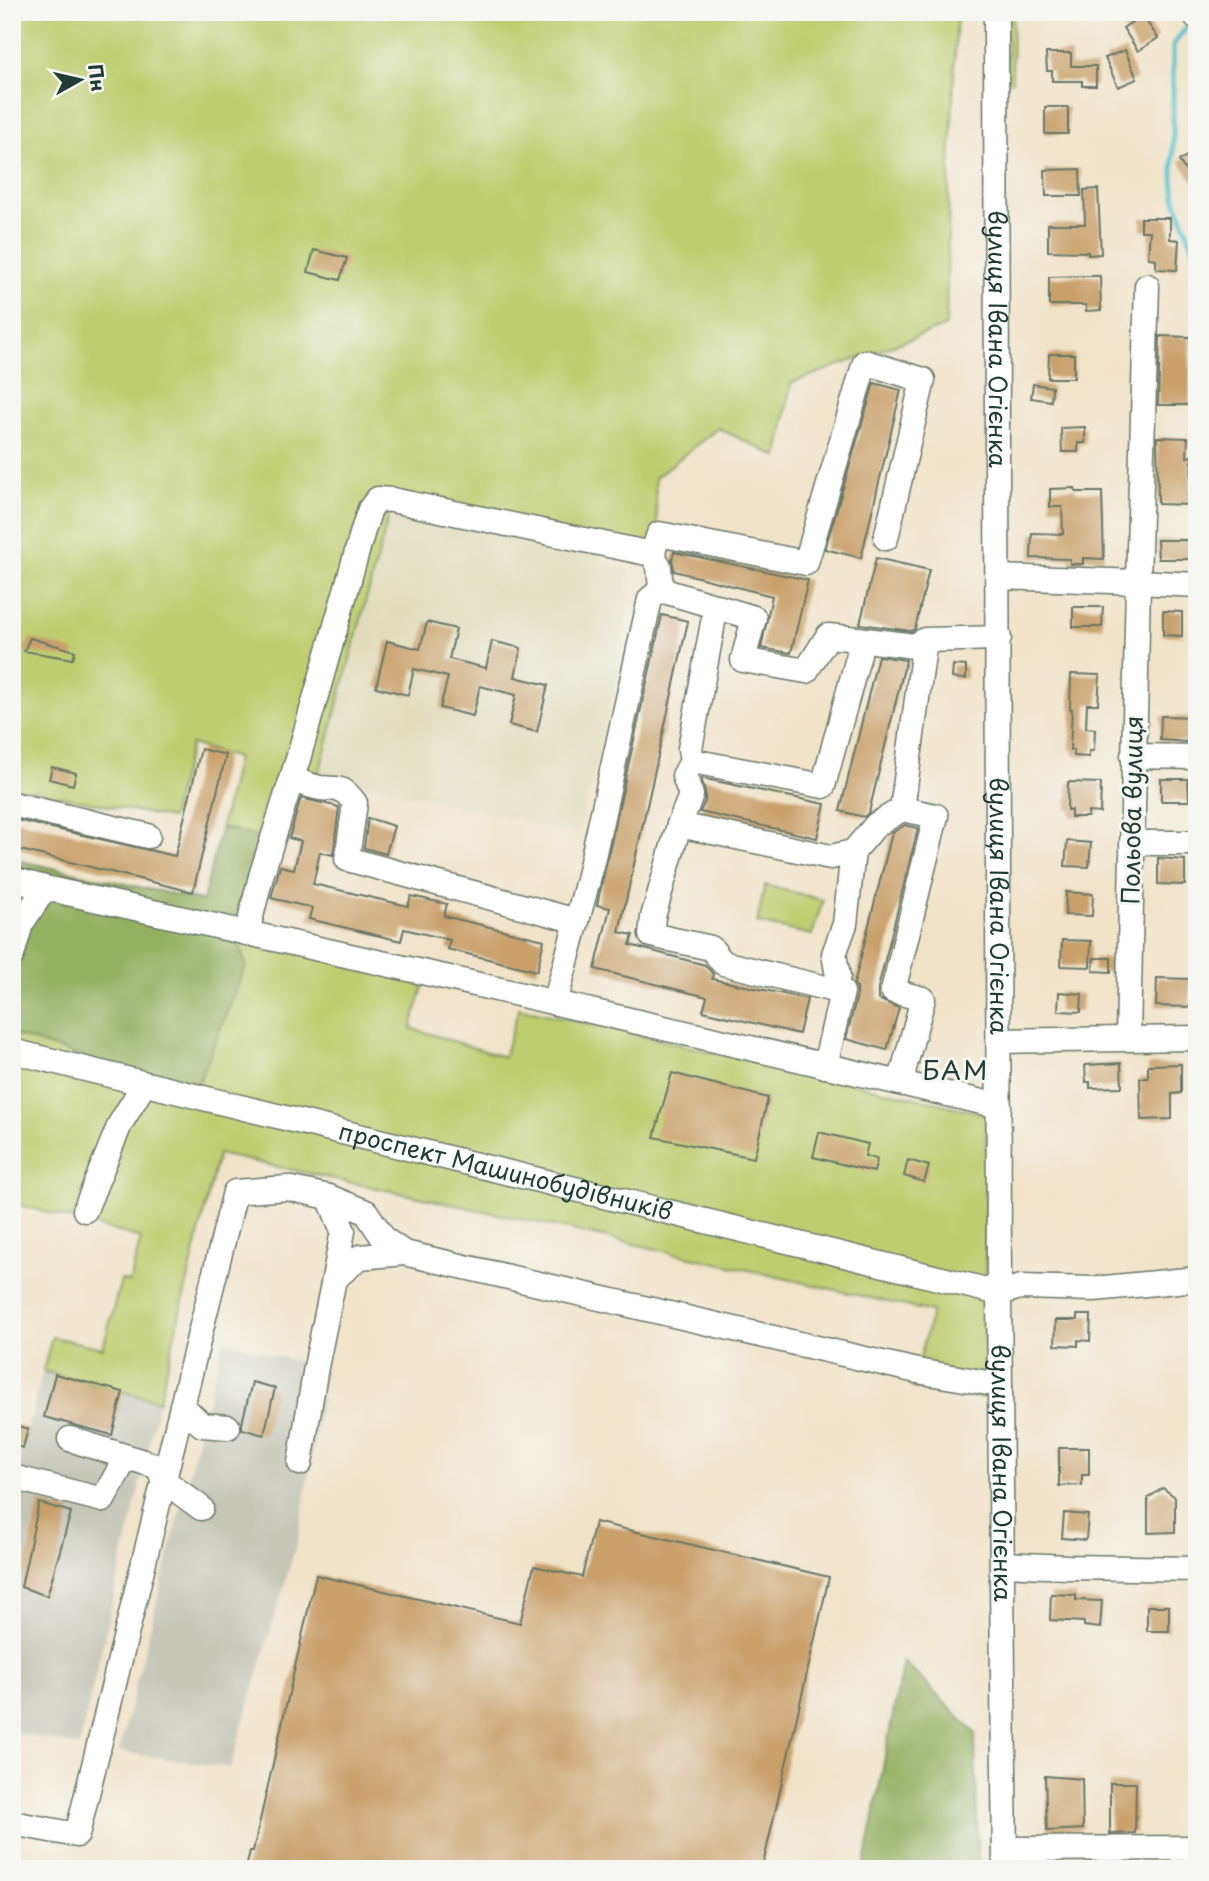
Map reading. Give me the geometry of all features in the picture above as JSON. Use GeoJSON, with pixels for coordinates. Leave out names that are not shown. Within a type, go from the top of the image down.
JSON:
{"type":"FeatureCollection","features":[{"type":"Feature","properties":{"kind":"street"},"geometry":{"type":"LineString","coordinates":[[1194,12],[1197,17]]}},
{"type":"Feature","properties":{"kind":"street","name":"вулиця Івана Огієнка"},"geometry":{"type":"LineString","coordinates":[[996,18],[999,1293],[1005,1859]]}},
{"type":"Feature","properties":{"kind":"street","name":"Польова вулиця"},"geometry":{"type":"LineString","coordinates":[[1128,1038],[1147,286]]}},
{"type":"Feature","properties":{"kind":"street"},"geometry":{"type":"LineString","coordinates":[[652,554],[659,534],[806,563],[866,362],[922,380],[886,538]]}},
{"type":"Feature","properties":{"kind":"street"},"geometry":{"type":"LineString","coordinates":[[247,933],[261,876],[364,527],[370,509],[379,499],[652,554],[659,566],[661,590]]}},
{"type":"Feature","properties":{"kind":"street"},"geometry":{"type":"LineString","coordinates":[[998,577],[1197,585]]}},
{"type":"Feature","properties":{"kind":"street"},"geometry":{"type":"LineString","coordinates":[[661,590],[754,618],[743,660],[806,671],[828,636],[914,646],[925,640],[999,638]]}},
{"type":"Feature","properties":{"kind":"street"},"geometry":{"type":"LineString","coordinates":[[555,1003],[577,921],[650,599],[661,590]]}},
{"type":"Feature","properties":{"kind":"street"},"geometry":{"type":"LineString","coordinates":[[716,606],[690,749],[692,761],[684,776],[691,795],[679,825],[653,917],[651,935],[711,948],[723,963],[842,992],[825,1066]]}},
{"type":"Feature","properties":{"kind":"street"},"geometry":{"type":"LineString","coordinates":[[692,761],[823,786],[859,654],[858,639]]}},
{"type":"Feature","properties":{"kind":"street"},"geometry":{"type":"LineString","coordinates":[[902,809],[925,640]]}},
{"type":"Feature","properties":{"kind":"street"},"geometry":{"type":"LineString","coordinates":[[1133,757],[1197,757]]}},
{"type":"Feature","properties":{"kind":"street"},"geometry":{"type":"LineString","coordinates":[[291,779],[321,788],[333,787],[346,792],[355,803],[347,859],[577,921]]}},
{"type":"Feature","properties":{"kind":"street"},"geometry":{"type":"LineString","coordinates":[[12,804],[148,836]]}},
{"type":"Feature","properties":{"kind":"street"},"geometry":{"type":"LineString","coordinates":[[834,990],[838,976],[834,954],[845,924],[853,852],[876,825],[902,809],[936,816],[893,991],[923,999],[900,1083]]}},
{"type":"Feature","properties":{"kind":"street"},"geometry":{"type":"LineString","coordinates":[[679,825],[831,857],[853,852]]}},
{"type":"Feature","properties":{"kind":"street"},"geometry":{"type":"LineString","coordinates":[[1132,843],[1197,843]]}},
{"type":"Feature","properties":{"kind":"street"},"geometry":{"type":"LineString","coordinates":[[12,879],[999,1106]]}},
{"type":"Feature","properties":{"kind":"street"},"geometry":{"type":"LineString","coordinates":[[12,955],[21,924],[45,888]]}},
{"type":"Feature","properties":{"kind":"street"},"geometry":{"type":"LineString","coordinates":[[999,1041],[1197,1038]]}},
{"type":"Feature","properties":{"kind":"street","name":"проспект Машинобудівників"},"geometry":{"type":"LineString","coordinates":[[12,1051],[999,1293]]}},
{"type":"Feature","properties":{"kind":"street"},"geometry":{"type":"LineString","coordinates":[[85,1210],[120,1124],[144,1084]]}},
{"type":"Feature","properties":{"kind":"street"},"geometry":{"type":"LineString","coordinates":[[12,1823],[77,1835],[234,1192],[287,1188],[330,1197],[366,1212],[384,1239],[404,1253]]}},
{"type":"Feature","properties":{"kind":"street"},"geometry":{"type":"LineString","coordinates":[[300,1463],[343,1231],[330,1197]]}},
{"type":"Feature","properties":{"kind":"street"},"geometry":{"type":"LineString","coordinates":[[334,1279],[360,1257],[404,1253],[917,1371],[1000,1385]]}},
{"type":"Feature","properties":{"kind":"street"},"geometry":{"type":"LineString","coordinates":[[999,1293],[1021,1287],[1094,1289],[1197,1279]]}},
{"type":"Feature","properties":{"kind":"street"},"geometry":{"type":"LineString","coordinates":[[182,1406],[202,1424],[228,1427]]}},
{"type":"Feature","properties":{"kind":"street"},"geometry":{"type":"LineString","coordinates":[[70,1439],[159,1467],[163,1480],[201,1508]]}},
{"type":"Feature","properties":{"kind":"street"},"geometry":{"type":"LineString","coordinates":[[12,1477],[103,1500],[126,1457]]}},
{"type":"Feature","properties":{"kind":"street"},"geometry":{"type":"LineString","coordinates":[[1003,1564],[1197,1569]]}},
{"type":"Feature","properties":{"kind":"street"},"geometry":{"type":"LineString","coordinates":[[1005,1859],[1197,1847]]}},
{"type":"Feature","properties":{"kind":"shaded area"},"geometry":{"type":"Polygon","coordinates":[[[392,504],[605,546],[601,564],[630,571],[626,628],[619,672],[579,835],[319,773],[392,504]]]}},
{"type":"Feature","properties":{"kind":"shaded area"},"geometry":{"type":"Polygon","coordinates":[[[223,1340],[325,1370],[299,1535],[230,1768],[119,1752],[223,1340]]]}},
{"type":"Feature","properties":{"kind":"shaded area"},"geometry":{"type":"Polygon","coordinates":[[[43,1371],[159,1401],[79,1746],[12,1732],[12,1460],[19,1461],[43,1371]]]}},
{"type":"Feature","properties":{"kind":"green space"},"geometry":{"type":"Polygon","coordinates":[[[12,12],[957,12],[946,326],[791,383],[778,457],[718,428],[655,478],[657,524],[651,551],[392,504],[319,773],[293,767],[270,840],[221,827],[237,758],[191,744],[171,818],[12,787],[12,12]]]}},
{"type":"Feature","properties":{"kind":"green space"},"geometry":{"type":"Polygon","coordinates":[[[1007,12],[1013,12],[1012,81],[1007,82],[1007,12]]]}},
{"type":"Feature","properties":{"kind":"green space"},"geometry":{"type":"Polygon","coordinates":[[[221,827],[270,840],[238,940],[246,965],[194,1094],[12,1034],[12,859],[203,901],[221,827]]]}},
{"type":"Feature","properties":{"kind":"green space"},"geometry":{"type":"Polygon","coordinates":[[[765,885],[823,900],[812,935],[757,923],[765,885]]]}},
{"type":"Feature","properties":{"kind":"green space"},"geometry":{"type":"Polygon","coordinates":[[[238,940],[425,980],[411,1028],[504,1057],[519,1008],[986,1114],[985,1398],[912,1388],[932,1312],[568,1229],[218,1154],[159,1401],[43,1371],[52,1337],[103,1348],[121,1280],[130,1282],[141,1238],[12,1203],[12,1034],[194,1093],[238,940]]]}},
{"type":"Feature","properties":{"kind":"green space"},"geometry":{"type":"Polygon","coordinates":[[[903,1661],[975,1733],[978,1869],[864,1869],[903,1661]]]}},
{"type":"Feature","properties":{"kind":"building"},"geometry":{"type":"Polygon","coordinates":[[[1142,15],[1158,38],[1138,51],[1123,28],[1142,15]]]}},
{"type":"Feature","properties":{"kind":"building"},"geometry":{"type":"Polygon","coordinates":[[[1125,50],[1137,79],[1118,87],[1105,58],[1125,50]]]}},
{"type":"Feature","properties":{"kind":"building"},"geometry":{"type":"Polygon","coordinates":[[[1046,53],[1071,53],[1071,66],[1096,66],[1096,86],[1082,86],[1082,81],[1052,81],[1052,71],[1047,71],[1046,53]]]}},
{"type":"Feature","properties":{"kind":"building"},"geometry":{"type":"Polygon","coordinates":[[[1045,107],[1068,107],[1068,134],[1045,134],[1045,107]]]}},
{"type":"Feature","properties":{"kind":"building"},"geometry":{"type":"Polygon","coordinates":[[[1197,149],[1197,187],[1179,161],[1197,149]]]}},
{"type":"Feature","properties":{"kind":"building"},"geometry":{"type":"Polygon","coordinates":[[[1080,169],[1081,196],[1046,196],[1045,170],[1080,169]]]}},
{"type":"Feature","properties":{"kind":"building"},"geometry":{"type":"Polygon","coordinates":[[[1098,189],[1101,254],[1048,251],[1048,224],[1085,224],[1084,190],[1098,189]]]}},
{"type":"Feature","properties":{"kind":"building"},"geometry":{"type":"Polygon","coordinates":[[[1141,218],[1170,218],[1170,239],[1179,240],[1177,270],[1156,269],[1156,259],[1148,258],[1150,231],[1141,231],[1141,218]]]}},
{"type":"Feature","properties":{"kind":"building"},"geometry":{"type":"Polygon","coordinates":[[[314,250],[347,258],[340,280],[308,272],[314,250]]]}},
{"type":"Feature","properties":{"kind":"building"},"geometry":{"type":"Polygon","coordinates":[[[1100,276],[1101,310],[1086,311],[1086,305],[1049,305],[1049,277],[1100,276]]]}},
{"type":"Feature","properties":{"kind":"building"},"geometry":{"type":"Polygon","coordinates":[[[1160,336],[1190,337],[1190,405],[1158,405],[1160,336]]]}},
{"type":"Feature","properties":{"kind":"building"},"geometry":{"type":"Polygon","coordinates":[[[1049,354],[1074,354],[1074,378],[1048,378],[1049,354]]]}},
{"type":"Feature","properties":{"kind":"building"},"geometry":{"type":"Polygon","coordinates":[[[874,383],[901,390],[861,558],[825,549],[874,383]]]}},
{"type":"Feature","properties":{"kind":"building"},"geometry":{"type":"Polygon","coordinates":[[[1033,384],[1052,387],[1051,401],[1031,398],[1033,384]]]}},
{"type":"Feature","properties":{"kind":"building"},"geometry":{"type":"Polygon","coordinates":[[[1085,427],[1085,443],[1078,443],[1078,452],[1062,452],[1061,428],[1085,427]]]}},
{"type":"Feature","properties":{"kind":"building"},"geometry":{"type":"Polygon","coordinates":[[[1157,437],[1188,438],[1187,457],[1192,456],[1191,505],[1158,504],[1157,437]]]}},
{"type":"Feature","properties":{"kind":"building"},"geometry":{"type":"Polygon","coordinates":[[[1075,488],[1076,492],[1102,492],[1104,559],[1083,558],[1083,564],[1070,564],[1070,559],[1031,558],[1032,533],[1063,534],[1062,507],[1050,507],[1050,489],[1075,488]]]}},
{"type":"Feature","properties":{"kind":"building"},"geometry":{"type":"Polygon","coordinates":[[[1157,540],[1191,540],[1191,559],[1158,559],[1157,540]]]}},
{"type":"Feature","properties":{"kind":"building"},"geometry":{"type":"Polygon","coordinates":[[[674,552],[808,580],[791,653],[761,648],[772,596],[674,571],[674,552]]]}},
{"type":"Feature","properties":{"kind":"building"},"geometry":{"type":"Polygon","coordinates":[[[876,558],[929,570],[915,629],[911,631],[860,624],[876,558]]]}},
{"type":"Feature","properties":{"kind":"building"},"geometry":{"type":"Polygon","coordinates":[[[1073,607],[1103,607],[1102,627],[1073,627],[1073,607]]]}},
{"type":"Feature","properties":{"kind":"building"},"geometry":{"type":"Polygon","coordinates":[[[1163,611],[1182,612],[1182,636],[1163,635],[1163,611]]]}},
{"type":"Feature","properties":{"kind":"building"},"geometry":{"type":"Polygon","coordinates":[[[662,615],[688,621],[619,932],[633,935],[630,945],[705,965],[713,974],[712,979],[807,999],[799,1034],[703,1011],[707,997],[595,969],[610,908],[597,905],[662,615]]]}},
{"type":"Feature","properties":{"kind":"building"},"geometry":{"type":"Polygon","coordinates":[[[427,622],[456,629],[449,659],[486,668],[492,641],[521,648],[515,677],[548,685],[537,732],[509,725],[516,695],[480,686],[473,716],[440,708],[448,677],[414,669],[408,695],[376,687],[387,641],[420,649],[427,622]]]}},
{"type":"Feature","properties":{"kind":"building"},"geometry":{"type":"Polygon","coordinates":[[[30,638],[75,651],[73,659],[24,651],[30,638]]]}},
{"type":"Feature","properties":{"kind":"building"},"geometry":{"type":"Polygon","coordinates":[[[878,656],[906,660],[869,812],[864,817],[840,811],[878,656]]]}},
{"type":"Feature","properties":{"kind":"building"},"geometry":{"type":"Polygon","coordinates":[[[953,665],[966,666],[966,679],[952,678],[953,665]]]}},
{"type":"Feature","properties":{"kind":"building"},"geometry":{"type":"Polygon","coordinates":[[[1071,674],[1100,675],[1098,704],[1087,704],[1086,728],[1095,729],[1094,751],[1089,751],[1089,757],[1074,756],[1074,750],[1070,750],[1071,674]]]}},
{"type":"Feature","properties":{"kind":"building"},"geometry":{"type":"Polygon","coordinates":[[[1161,716],[1197,717],[1197,739],[1188,739],[1187,742],[1160,740],[1161,716]]]}},
{"type":"Feature","properties":{"kind":"building"},"geometry":{"type":"Polygon","coordinates":[[[201,749],[226,755],[193,892],[12,848],[12,819],[175,856],[201,749]]]}},
{"type":"Feature","properties":{"kind":"building"},"geometry":{"type":"Polygon","coordinates":[[[52,767],[76,773],[73,785],[49,779],[52,767]]]}},
{"type":"Feature","properties":{"kind":"building"},"geometry":{"type":"Polygon","coordinates":[[[701,778],[825,804],[817,838],[700,812],[705,801],[701,778]]]}},
{"type":"Feature","properties":{"kind":"building"},"geometry":{"type":"Polygon","coordinates":[[[1161,779],[1188,779],[1189,801],[1161,801],[1161,779]]]}},
{"type":"Feature","properties":{"kind":"building"},"geometry":{"type":"Polygon","coordinates":[[[1068,782],[1101,783],[1100,813],[1088,812],[1088,817],[1071,817],[1071,810],[1067,810],[1068,782]]]}},
{"type":"Feature","properties":{"kind":"building"},"geometry":{"type":"Polygon","coordinates":[[[301,798],[339,807],[333,855],[320,852],[313,884],[408,906],[411,896],[447,904],[444,916],[544,940],[537,971],[447,949],[450,940],[404,929],[401,941],[309,919],[312,908],[271,898],[280,866],[294,869],[301,841],[289,838],[301,798]]]}},
{"type":"Feature","properties":{"kind":"building"},"geometry":{"type":"Polygon","coordinates":[[[368,818],[394,826],[386,854],[364,848],[368,818]]]}},
{"type":"Feature","properties":{"kind":"building"},"geometry":{"type":"Polygon","coordinates":[[[905,825],[918,828],[878,988],[878,999],[899,1008],[887,1050],[846,1039],[857,995],[854,984],[892,833],[905,825]]]}},
{"type":"Feature","properties":{"kind":"building"},"geometry":{"type":"Polygon","coordinates":[[[1067,841],[1091,843],[1089,867],[1065,866],[1067,841]]]}},
{"type":"Feature","properties":{"kind":"building"},"geometry":{"type":"Polygon","coordinates":[[[1158,858],[1185,860],[1185,885],[1158,884],[1158,858]]]}},
{"type":"Feature","properties":{"kind":"building"},"geometry":{"type":"Polygon","coordinates":[[[1066,892],[1093,894],[1092,916],[1065,915],[1066,892]]]}},
{"type":"Feature","properties":{"kind":"building"},"geometry":{"type":"Polygon","coordinates":[[[1062,940],[1091,941],[1090,967],[1061,966],[1062,940]]]}},
{"type":"Feature","properties":{"kind":"building"},"geometry":{"type":"Polygon","coordinates":[[[1094,958],[1111,958],[1111,972],[1093,971],[1094,958]]]}},
{"type":"Feature","properties":{"kind":"building"},"geometry":{"type":"Polygon","coordinates":[[[1157,978],[1191,979],[1190,1007],[1156,1006],[1157,978]]]}},
{"type":"Feature","properties":{"kind":"building"},"geometry":{"type":"Polygon","coordinates":[[[1059,992],[1082,994],[1081,1012],[1058,1011],[1059,992]]]}},
{"type":"Feature","properties":{"kind":"building"},"geometry":{"type":"Polygon","coordinates":[[[1121,1063],[1122,1087],[1090,1088],[1090,1082],[1086,1082],[1085,1065],[1121,1063]]]}},
{"type":"Feature","properties":{"kind":"building"},"geometry":{"type":"Polygon","coordinates":[[[1181,1064],[1181,1093],[1172,1094],[1172,1119],[1141,1120],[1140,1078],[1148,1078],[1148,1065],[1181,1064]]]}},
{"type":"Feature","properties":{"kind":"building"},"geometry":{"type":"Polygon","coordinates":[[[672,1073],[768,1098],[754,1158],[654,1137],[672,1073]]]}},
{"type":"Feature","properties":{"kind":"building"},"geometry":{"type":"Polygon","coordinates":[[[819,1132],[868,1144],[865,1156],[877,1159],[874,1172],[813,1157],[819,1132]]]}},
{"type":"Feature","properties":{"kind":"building"},"geometry":{"type":"Polygon","coordinates":[[[908,1160],[929,1166],[924,1182],[904,1176],[908,1160]]]}},
{"type":"Feature","properties":{"kind":"building"},"geometry":{"type":"Polygon","coordinates":[[[1077,1315],[1091,1315],[1090,1341],[1078,1340],[1078,1346],[1055,1345],[1056,1320],[1077,1320],[1077,1315]]]}},
{"type":"Feature","properties":{"kind":"building"},"geometry":{"type":"Polygon","coordinates":[[[55,1374],[123,1392],[112,1435],[44,1417],[55,1374]]]}},
{"type":"Feature","properties":{"kind":"building"},"geometry":{"type":"Polygon","coordinates":[[[252,1382],[275,1388],[264,1435],[242,1429],[252,1382]]]}},
{"type":"Feature","properties":{"kind":"building"},"geometry":{"type":"Polygon","coordinates":[[[12,1424],[28,1429],[23,1448],[12,1445],[12,1424]]]}},
{"type":"Feature","properties":{"kind":"building"},"geometry":{"type":"Polygon","coordinates":[[[1059,1448],[1089,1448],[1089,1475],[1082,1475],[1082,1485],[1059,1486],[1059,1448]]]}},
{"type":"Feature","properties":{"kind":"building"},"geometry":{"type":"Polygon","coordinates":[[[1163,1488],[1175,1497],[1175,1532],[1148,1533],[1148,1498],[1163,1488]]]}},
{"type":"Feature","properties":{"kind":"building"},"geometry":{"type":"Polygon","coordinates":[[[39,1503],[71,1512],[47,1596],[21,1587],[39,1503]]]}},
{"type":"Feature","properties":{"kind":"building"},"geometry":{"type":"Polygon","coordinates":[[[1064,1513],[1088,1515],[1086,1540],[1062,1538],[1064,1513]]]}},
{"type":"Feature","properties":{"kind":"building"},"geometry":{"type":"Polygon","coordinates":[[[595,1522],[829,1577],[762,1869],[246,1869],[250,1851],[253,1851],[316,1575],[520,1623],[534,1566],[582,1577],[595,1522]]]}},
{"type":"Feature","properties":{"kind":"building"},"geometry":{"type":"Polygon","coordinates":[[[1051,1594],[1076,1595],[1076,1600],[1102,1601],[1100,1628],[1084,1626],[1084,1622],[1050,1620],[1051,1594]]]}},
{"type":"Feature","properties":{"kind":"building"},"geometry":{"type":"Polygon","coordinates":[[[1147,1606],[1169,1606],[1169,1631],[1147,1631],[1147,1606]]]}},
{"type":"Feature","properties":{"kind":"building"},"geometry":{"type":"Polygon","coordinates":[[[1045,1776],[1082,1779],[1083,1829],[1047,1831],[1045,1776]]]}},
{"type":"Feature","properties":{"kind":"building"},"geometry":{"type":"Polygon","coordinates":[[[1110,1783],[1136,1783],[1135,1833],[1110,1834],[1110,1783]]]}},
{"type":"Feature","properties":{"kind":"waterway"},"geometry":{"type":"LineString","coordinates":[[1186,28],[1173,45],[1173,178],[1175,198],[1197,259]]}},
{"type":"Feature","properties":{"kind":"waterway"},"geometry":{"type":"LineString","coordinates":[[1197,321],[1197,428]]}},
{"type":"Feature","properties":{"kind":"district","name":"БАМ"},"geometry":{"type":"Point","coordinates":[956,1071]}}]}
